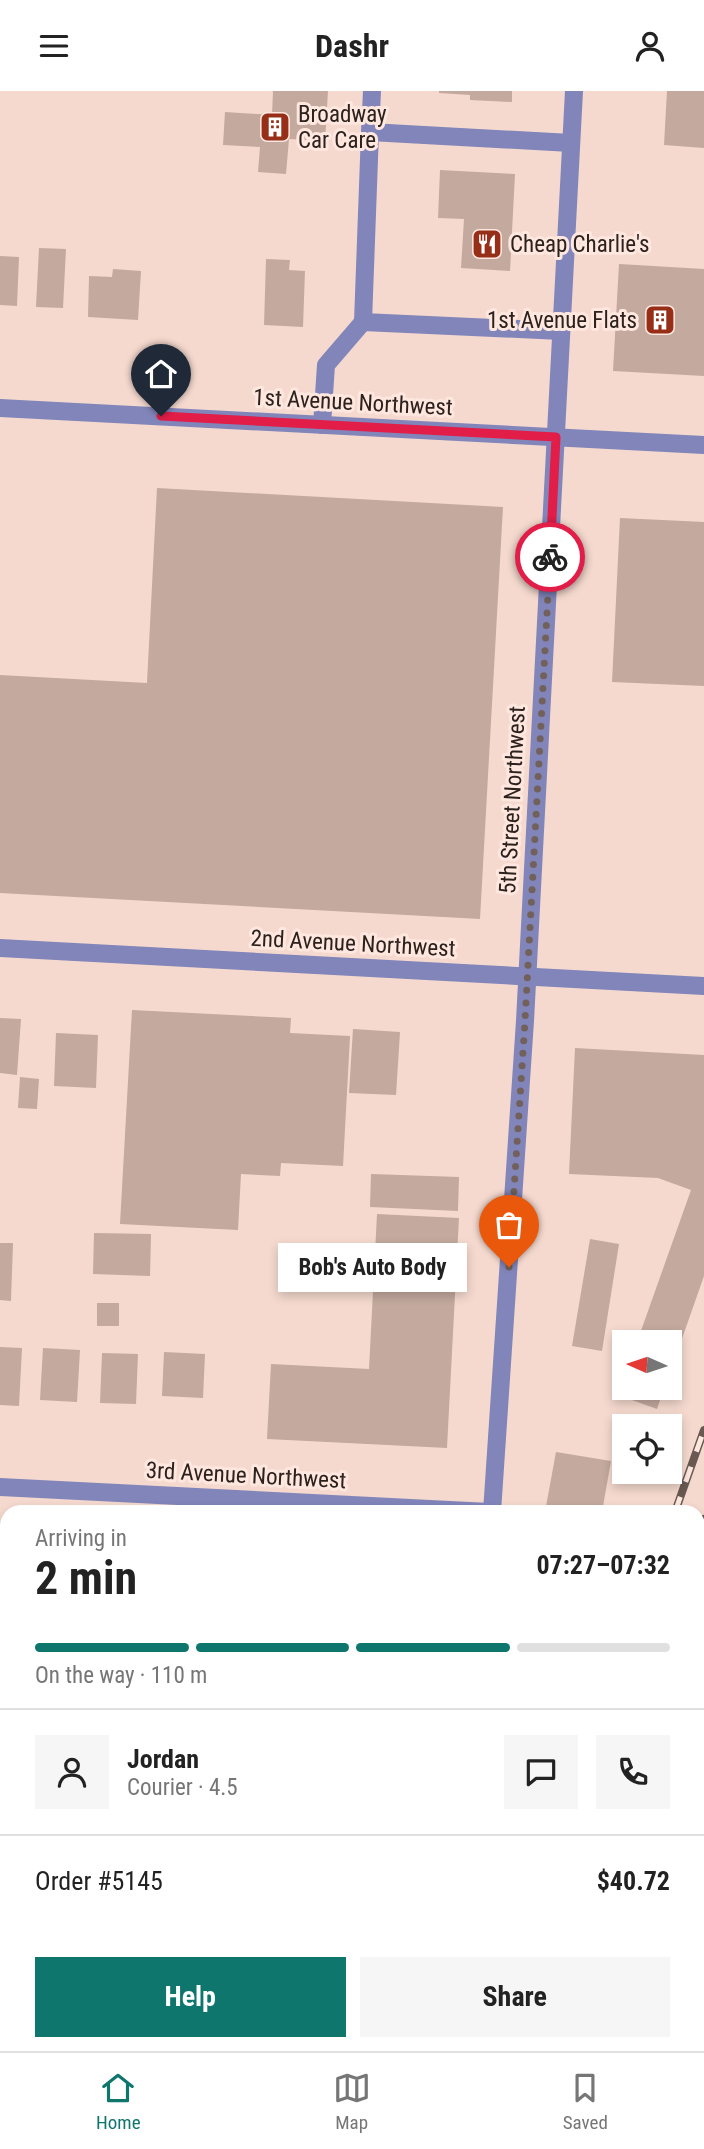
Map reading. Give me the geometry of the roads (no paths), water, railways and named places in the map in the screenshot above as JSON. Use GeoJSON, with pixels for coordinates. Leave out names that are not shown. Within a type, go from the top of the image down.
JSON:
{"type":"FeatureCollection","features":[{"type":"Feature","properties":{"kind":"street"},"geometry":{"type":"LineString","coordinates":[[322,425],[326,365],[363,322],[372,91]]}},
{"type":"Feature","properties":{"kind":"street","name":"5th Street Northwest"},"geometry":{"type":"LineString","coordinates":[[491,1505],[528,977],[574,91]]}},
{"type":"Feature","properties":{"kind":"street"},"geometry":{"type":"LineString","coordinates":[[370,132],[571,143]]}},
{"type":"Feature","properties":{"kind":"street"},"geometry":{"type":"LineString","coordinates":[[363,322],[561,331]]}},
{"type":"Feature","properties":{"kind":"street","name":"1st Avenue Northwest"},"geometry":{"type":"LineString","coordinates":[[0,408],[704,445]]}},
{"type":"Feature","properties":{"kind":"street","name":"2nd Avenue Northwest"},"geometry":{"type":"LineString","coordinates":[[0,948],[704,986]]}},
{"type":"Feature","properties":{"kind":"street","name":"3rd Avenue Northwest"},"geometry":{"type":"LineString","coordinates":[[0,1487],[354,1505]]}},
{"type":"Feature","properties":{"kind":"railway"},"geometry":{"type":"LineString","coordinates":[[677,1505],[704,1430]]}},
{"type":"Feature","properties":{"kind":"place","name":"Broadway Car Care"},"geometry":{"type":"Point","coordinates":[275,127]}},
{"type":"Feature","properties":{"kind":"place","name":"Cheap Charlie's"},"geometry":{"type":"Point","coordinates":[487,244]}},
{"type":"Feature","properties":{"kind":"place","name":"1st Avenue Flats"},"geometry":{"type":"Point","coordinates":[660,320]}},
{"type":"Feature","properties":{"kind":"place","name":"Bob's Auto Body"},"geometry":{"type":"Point","coordinates":[509,1267]}}]}
